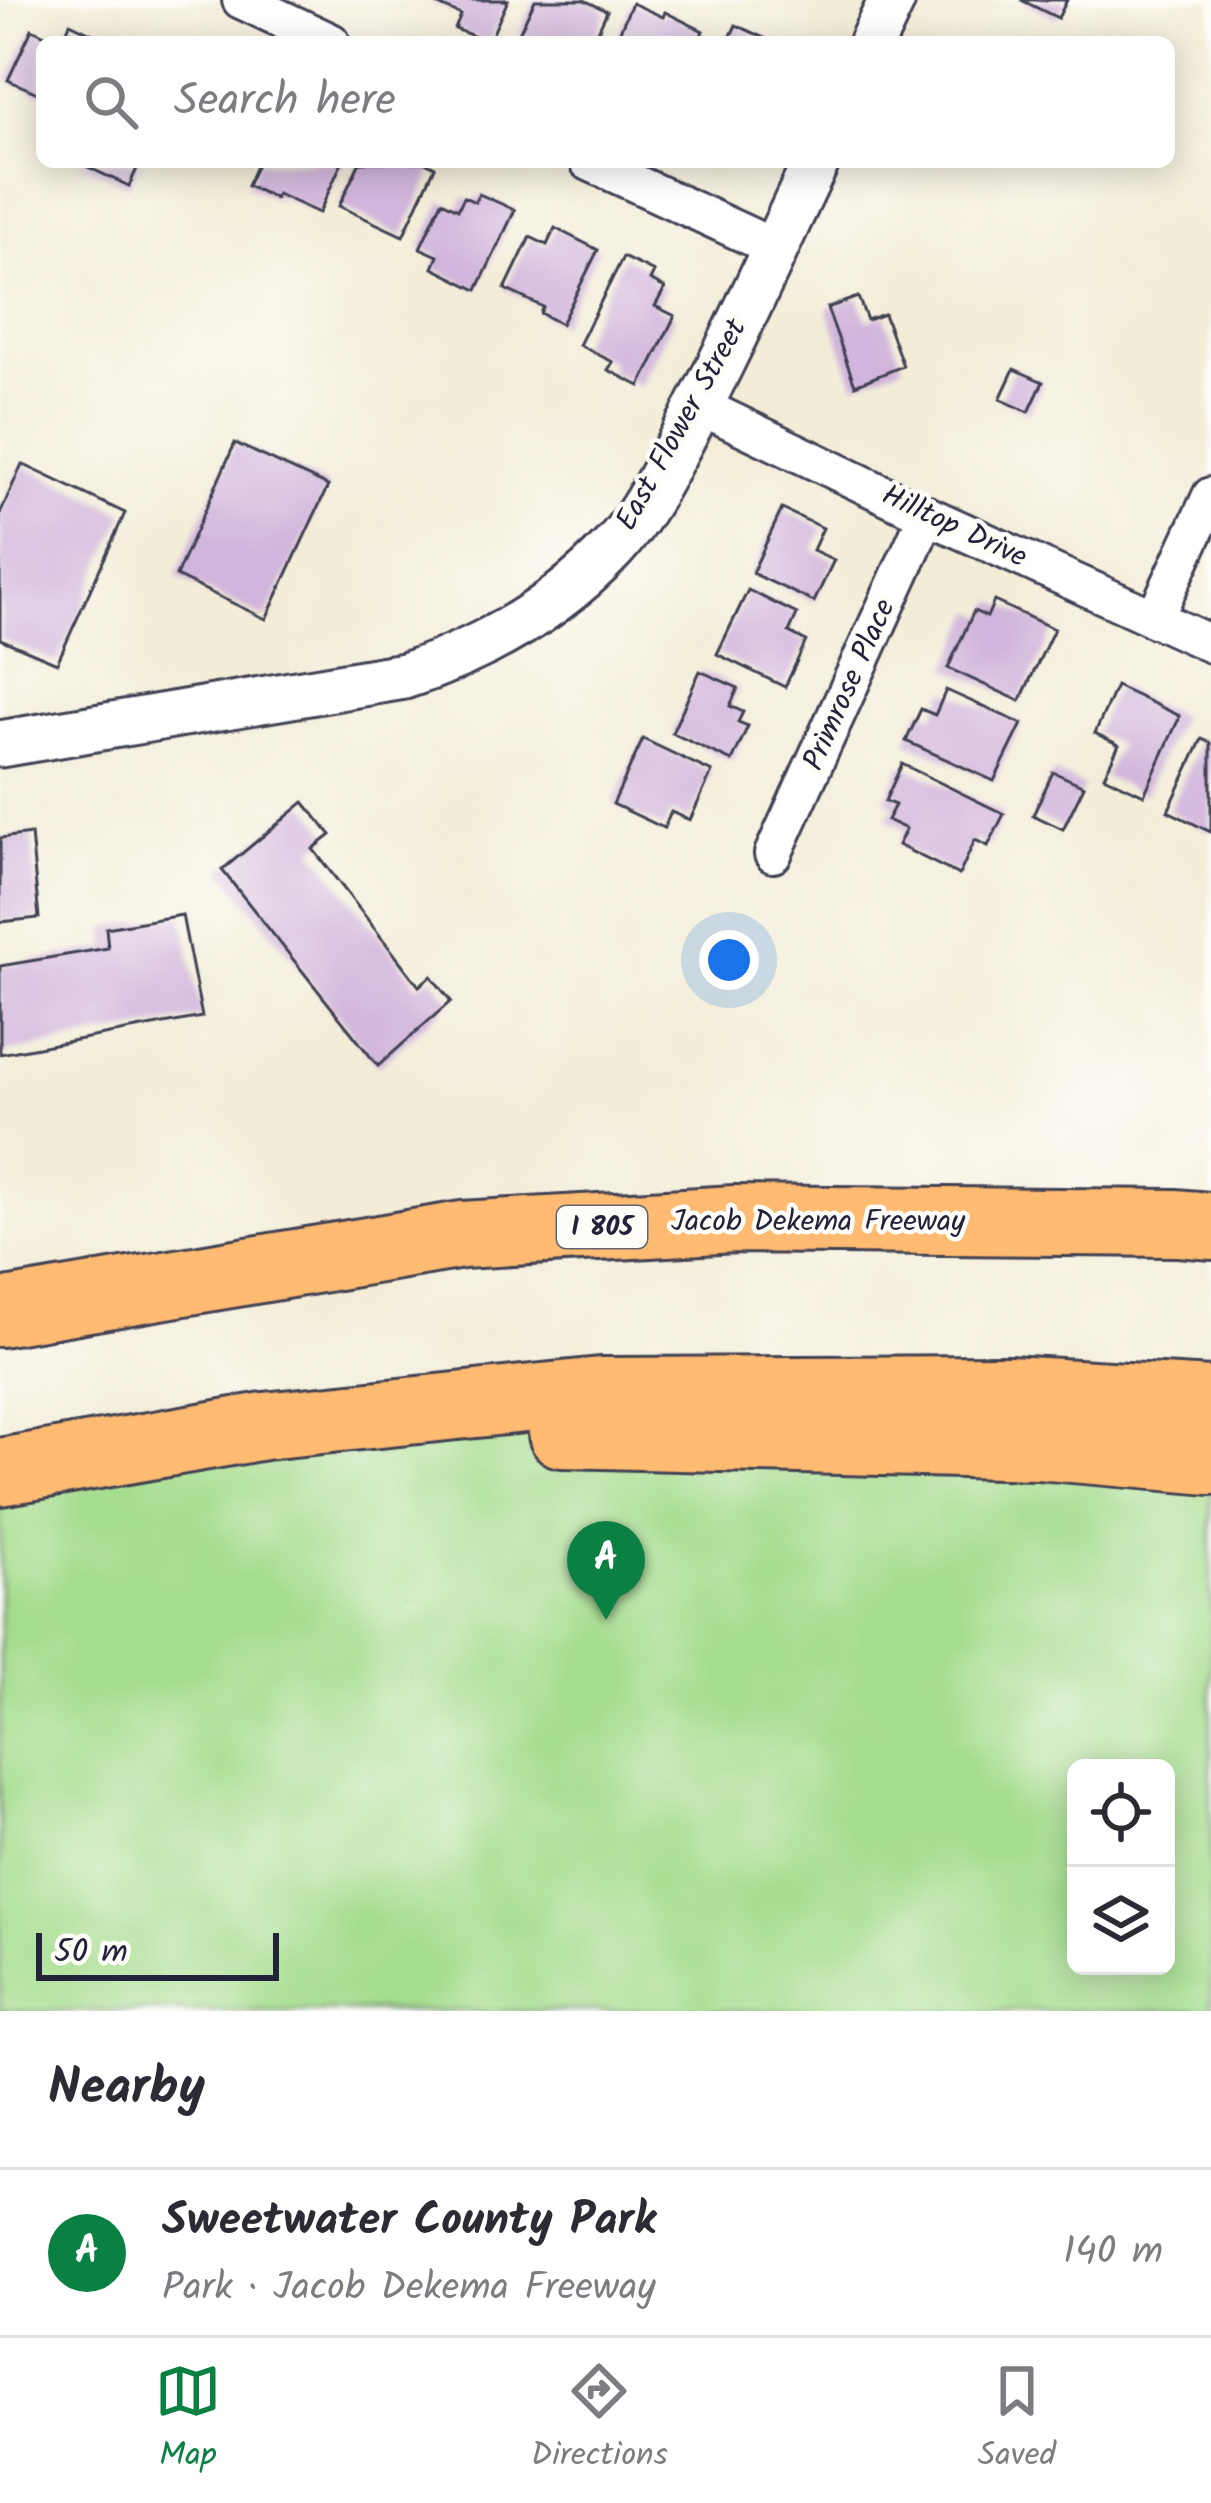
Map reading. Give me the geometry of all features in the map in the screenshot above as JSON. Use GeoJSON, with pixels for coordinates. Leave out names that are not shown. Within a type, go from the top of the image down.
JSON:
{"type":"FeatureCollection","features":[{"type":"Feature","properties":{"kind":"highway","name":"Jacob Dekema Freeway"},"geometry":{"type":"LineString","coordinates":[[0,1312],[462,1235],[735,1219],[1211,1226]]}},
{"type":"Feature","properties":{"kind":"highway"},"geometry":{"type":"LineString","coordinates":[[0,1472],[264,1426],[602,1390],[1008,1389],[1211,1401]]}},
{"type":"Feature","properties":{"kind":"highway"},"geometry":{"type":"LineString","coordinates":[[264,1426],[1038,1446],[1211,1461]]}},
{"type":"Feature","properties":{"kind":"street"},"geometry":{"type":"LineString","coordinates":[[241,0],[318,36]]}},
{"type":"Feature","properties":{"kind":"street"},"geometry":{"type":"LineString","coordinates":[[875,36],[892,0]]}},
{"type":"Feature","properties":{"kind":"street"},"geometry":{"type":"LineString","coordinates":[[602,168],[775,248]]}},
{"type":"Feature","properties":{"kind":"street","name":"East Flower Street"},"geometry":{"type":"LineString","coordinates":[[0,744],[404,676],[444,663],[520,626],[587,574],[638,518],[700,406],[812,168]]}},
{"type":"Feature","properties":{"kind":"street","name":"Hilltop Drive"},"geometry":{"type":"LineString","coordinates":[[700,406],[1211,644]]}},
{"type":"Feature","properties":{"kind":"street"},"geometry":{"type":"LineString","coordinates":[[1154,620],[1211,496]]}},
{"type":"Feature","properties":{"kind":"street","name":"Primrose Place"},"geometry":{"type":"LineString","coordinates":[[773,854],[927,515]]}},
{"type":"Feature","properties":{"kind":"green space"},"geometry":{"type":"Polygon","coordinates":[[[1211,1374],[1211,2011],[0,2011],[0,1472],[1211,1374]]]}},
{"type":"Feature","properties":{"kind":"building"},"geometry":{"type":"Polygon","coordinates":[[[508,0],[492,36],[455,29],[461,15],[434,3],[508,0]]]}},
{"type":"Feature","properties":{"kind":"building"},"geometry":{"type":"Polygon","coordinates":[[[535,0],[584,0],[607,11],[596,36],[519,33],[535,0]]]}},
{"type":"Feature","properties":{"kind":"building"},"geometry":{"type":"Polygon","coordinates":[[[1021,0],[1067,0],[1058,18],[1021,0]]]}},
{"type":"Feature","properties":{"kind":"building"},"geometry":{"type":"Polygon","coordinates":[[[632,3],[663,17],[665,12],[703,31],[701,36],[618,36],[632,3]]]}},
{"type":"Feature","properties":{"kind":"building"},"geometry":{"type":"Polygon","coordinates":[[[70,23],[97,36],[65,36],[70,23]]]}},
{"type":"Feature","properties":{"kind":"building"},"geometry":{"type":"Polygon","coordinates":[[[736,25],[760,36],[731,36],[736,25]]]}},
{"type":"Feature","properties":{"kind":"building"},"geometry":{"type":"Polygon","coordinates":[[[32,29],[47,36],[36,36],[36,92],[8,80],[32,29]]]}},
{"type":"Feature","properties":{"kind":"building"},"geometry":{"type":"Polygon","coordinates":[[[90,168],[137,168],[129,186],[90,168]]]}},
{"type":"Feature","properties":{"kind":"building"},"geometry":{"type":"Polygon","coordinates":[[[255,168],[339,168],[319,213],[247,186],[255,168]]]}},
{"type":"Feature","properties":{"kind":"building"},"geometry":{"type":"Polygon","coordinates":[[[357,168],[435,168],[403,236],[339,206],[357,168]]]}},
{"type":"Feature","properties":{"kind":"building"},"geometry":{"type":"Polygon","coordinates":[[[479,194],[515,210],[477,290],[433,268],[438,256],[420,248],[442,201],[458,209],[464,197],[475,202],[479,194]]]}},
{"type":"Feature","properties":{"kind":"building"},"geometry":{"type":"Polygon","coordinates":[[[555,228],[598,250],[561,324],[540,313],[543,307],[505,289],[530,237],[547,245],[555,228]]]}},
{"type":"Feature","properties":{"kind":"building"},"geometry":{"type":"Polygon","coordinates":[[[623,257],[654,272],[650,280],[665,288],[655,306],[675,316],[640,386],[608,370],[613,362],[579,345],[623,257]]]}},
{"type":"Feature","properties":{"kind":"building"},"geometry":{"type":"Polygon","coordinates":[[[858,297],[867,320],[884,314],[903,366],[855,385],[827,308],[858,297]]]}},
{"type":"Feature","properties":{"kind":"building"},"geometry":{"type":"Polygon","coordinates":[[[1014,369],[1043,382],[1029,412],[1000,399],[1014,369]]]}},
{"type":"Feature","properties":{"kind":"building"},"geometry":{"type":"Polygon","coordinates":[[[235,443],[328,486],[266,619],[176,576],[235,443]]]}},
{"type":"Feature","properties":{"kind":"building"},"geometry":{"type":"Polygon","coordinates":[[[22,464],[125,513],[57,663],[0,639],[0,514],[22,464]]]}},
{"type":"Feature","properties":{"kind":"building"},"geometry":{"type":"Polygon","coordinates":[[[782,509],[823,528],[813,550],[834,560],[814,602],[752,573],[782,509]]]}},
{"type":"Feature","properties":{"kind":"building"},"geometry":{"type":"Polygon","coordinates":[[[748,590],[797,614],[789,632],[806,641],[785,687],[717,654],[748,590]]]}},
{"type":"Feature","properties":{"kind":"building"},"geometry":{"type":"Polygon","coordinates":[[[994,601],[1054,629],[1020,701],[948,668],[974,611],[987,617],[994,601]]]}},
{"type":"Feature","properties":{"kind":"building"},"geometry":{"type":"Polygon","coordinates":[[[700,671],[738,688],[730,706],[743,712],[738,722],[748,726],[732,761],[672,733],[700,671]]]}},
{"type":"Feature","properties":{"kind":"building"},"geometry":{"type":"Polygon","coordinates":[[[1116,686],[1180,716],[1144,795],[1104,776],[1119,745],[1095,733],[1116,686]]]}},
{"type":"Feature","properties":{"kind":"building"},"geometry":{"type":"Polygon","coordinates":[[[946,690],[1022,724],[994,781],[906,741],[921,709],[935,715],[946,690]]]}},
{"type":"Feature","properties":{"kind":"building"},"geometry":{"type":"Polygon","coordinates":[[[643,739],[712,772],[690,820],[671,812],[664,828],[613,804],[643,739]]]}},
{"type":"Feature","properties":{"kind":"building"},"geometry":{"type":"Polygon","coordinates":[[[1202,739],[1211,743],[1211,832],[1168,811],[1202,739]]]}},
{"type":"Feature","properties":{"kind":"building"},"geometry":{"type":"Polygon","coordinates":[[[902,764],[1004,814],[988,846],[975,840],[959,875],[898,845],[906,829],[887,820],[895,805],[885,801],[902,764]]]}},
{"type":"Feature","properties":{"kind":"building"},"geometry":{"type":"Polygon","coordinates":[[[1053,772],[1084,786],[1063,829],[1033,815],[1053,772]]]}},
{"type":"Feature","properties":{"kind":"building"},"geometry":{"type":"Polygon","coordinates":[[[304,802],[331,835],[313,849],[419,986],[431,976],[451,1001],[378,1066],[222,870],[304,802]]]}},
{"type":"Feature","properties":{"kind":"building"},"geometry":{"type":"Polygon","coordinates":[[[31,834],[39,918],[0,922],[0,838],[31,834]]]}},
{"type":"Feature","properties":{"kind":"building"},"geometry":{"type":"Polygon","coordinates":[[[182,915],[202,1017],[0,1054],[0,966],[108,948],[106,928],[182,915]]]}},
{"type":"Feature","properties":{"kind":"place","name":"Sweetwater County Park"},"geometry":{"type":"Point","coordinates":[606,1620]}}]}
